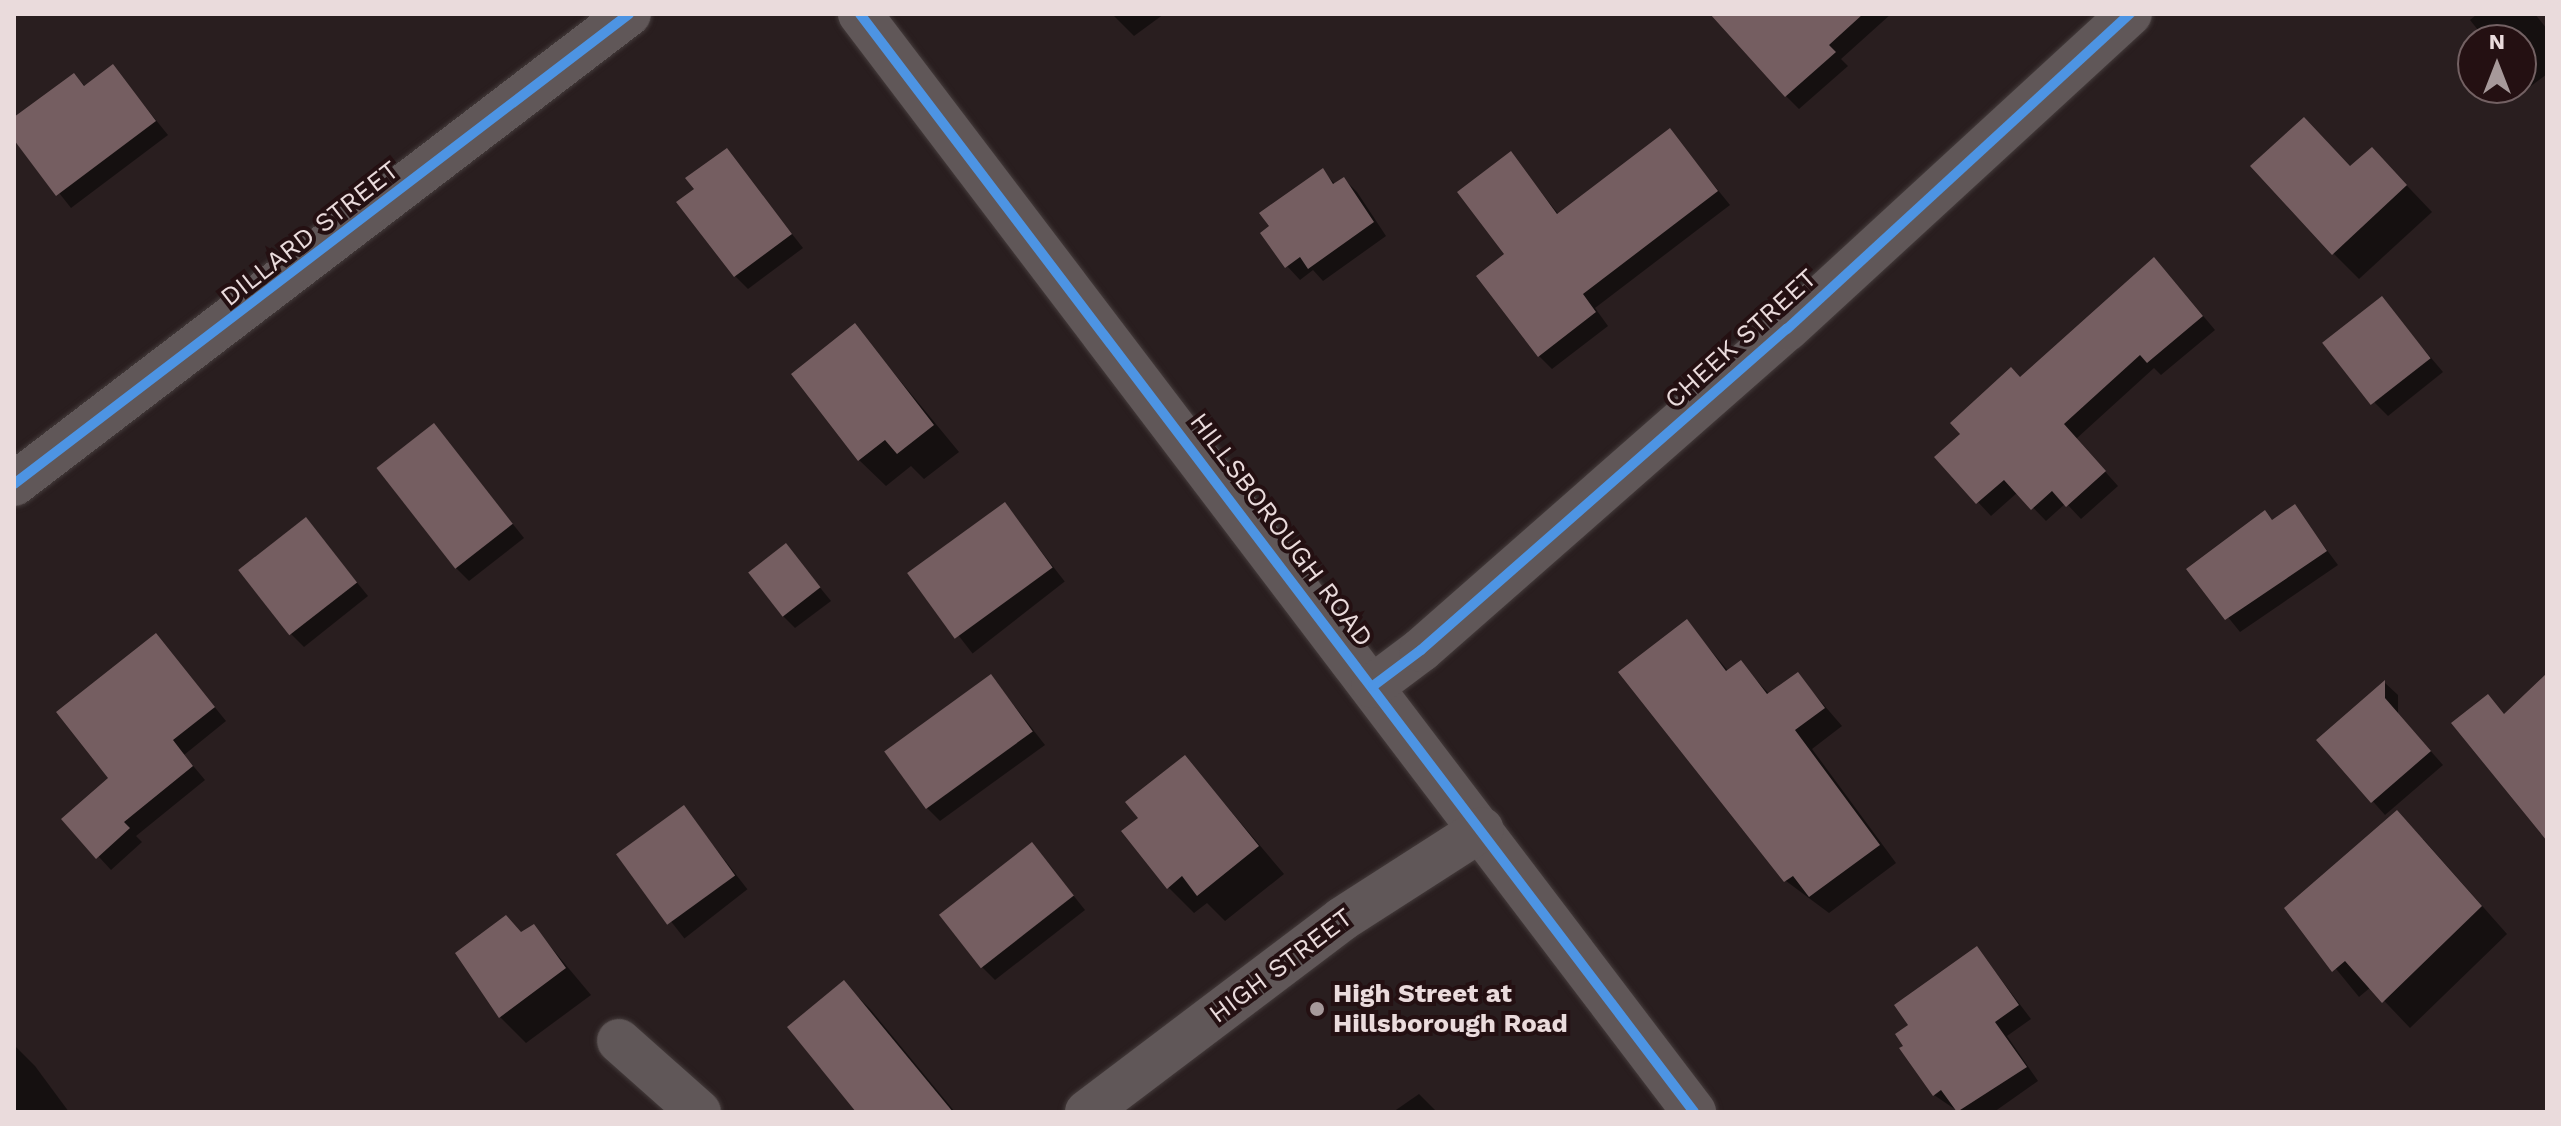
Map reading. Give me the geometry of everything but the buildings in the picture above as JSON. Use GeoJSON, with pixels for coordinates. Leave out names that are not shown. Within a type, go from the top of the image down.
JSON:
{"type":"FeatureCollection","features":[{"type":"Feature","properties":{"kind":"street","name":"DILLARD STREET"},"geometry":{"type":"LineString","coordinates":[[14,484],[629,14]]}},
{"type":"Feature","properties":{"kind":"street","name":"HILLSBOROUGH ROAD"},"geometry":{"type":"LineString","coordinates":[[860,14],[1694,1112]]}},
{"type":"Feature","properties":{"kind":"street","name":"CHEEK STREET"},"geometry":{"type":"LineString","coordinates":[[1373,686],[1421,650],[1787,329],[2130,14]]}},
{"type":"Feature","properties":{"kind":"street","name":"HIGH STREET"},"geometry":{"type":"LineString","coordinates":[[1087,1112],[1342,919],[1482,829]]}},
{"type":"Feature","properties":{"kind":"street"},"geometry":{"type":"LineString","coordinates":[[619,1041],[699,1112]]}},
{"type":"Feature","properties":{"kind":"cycle path"},"geometry":{"type":"LineString","coordinates":[[14,484],[629,14]]}},
{"type":"Feature","properties":{"kind":"cycle path"},"geometry":{"type":"LineString","coordinates":[[860,14],[1694,1112]]}},
{"type":"Feature","properties":{"kind":"cycle path"},"geometry":{"type":"LineString","coordinates":[[1373,686],[1421,650],[1787,329],[2130,14]]}},
{"type":"Feature","properties":{"kind":"place","name":"High Street at Hillsborough Road"},"geometry":{"type":"Point","coordinates":[1317,1009]}}]}
